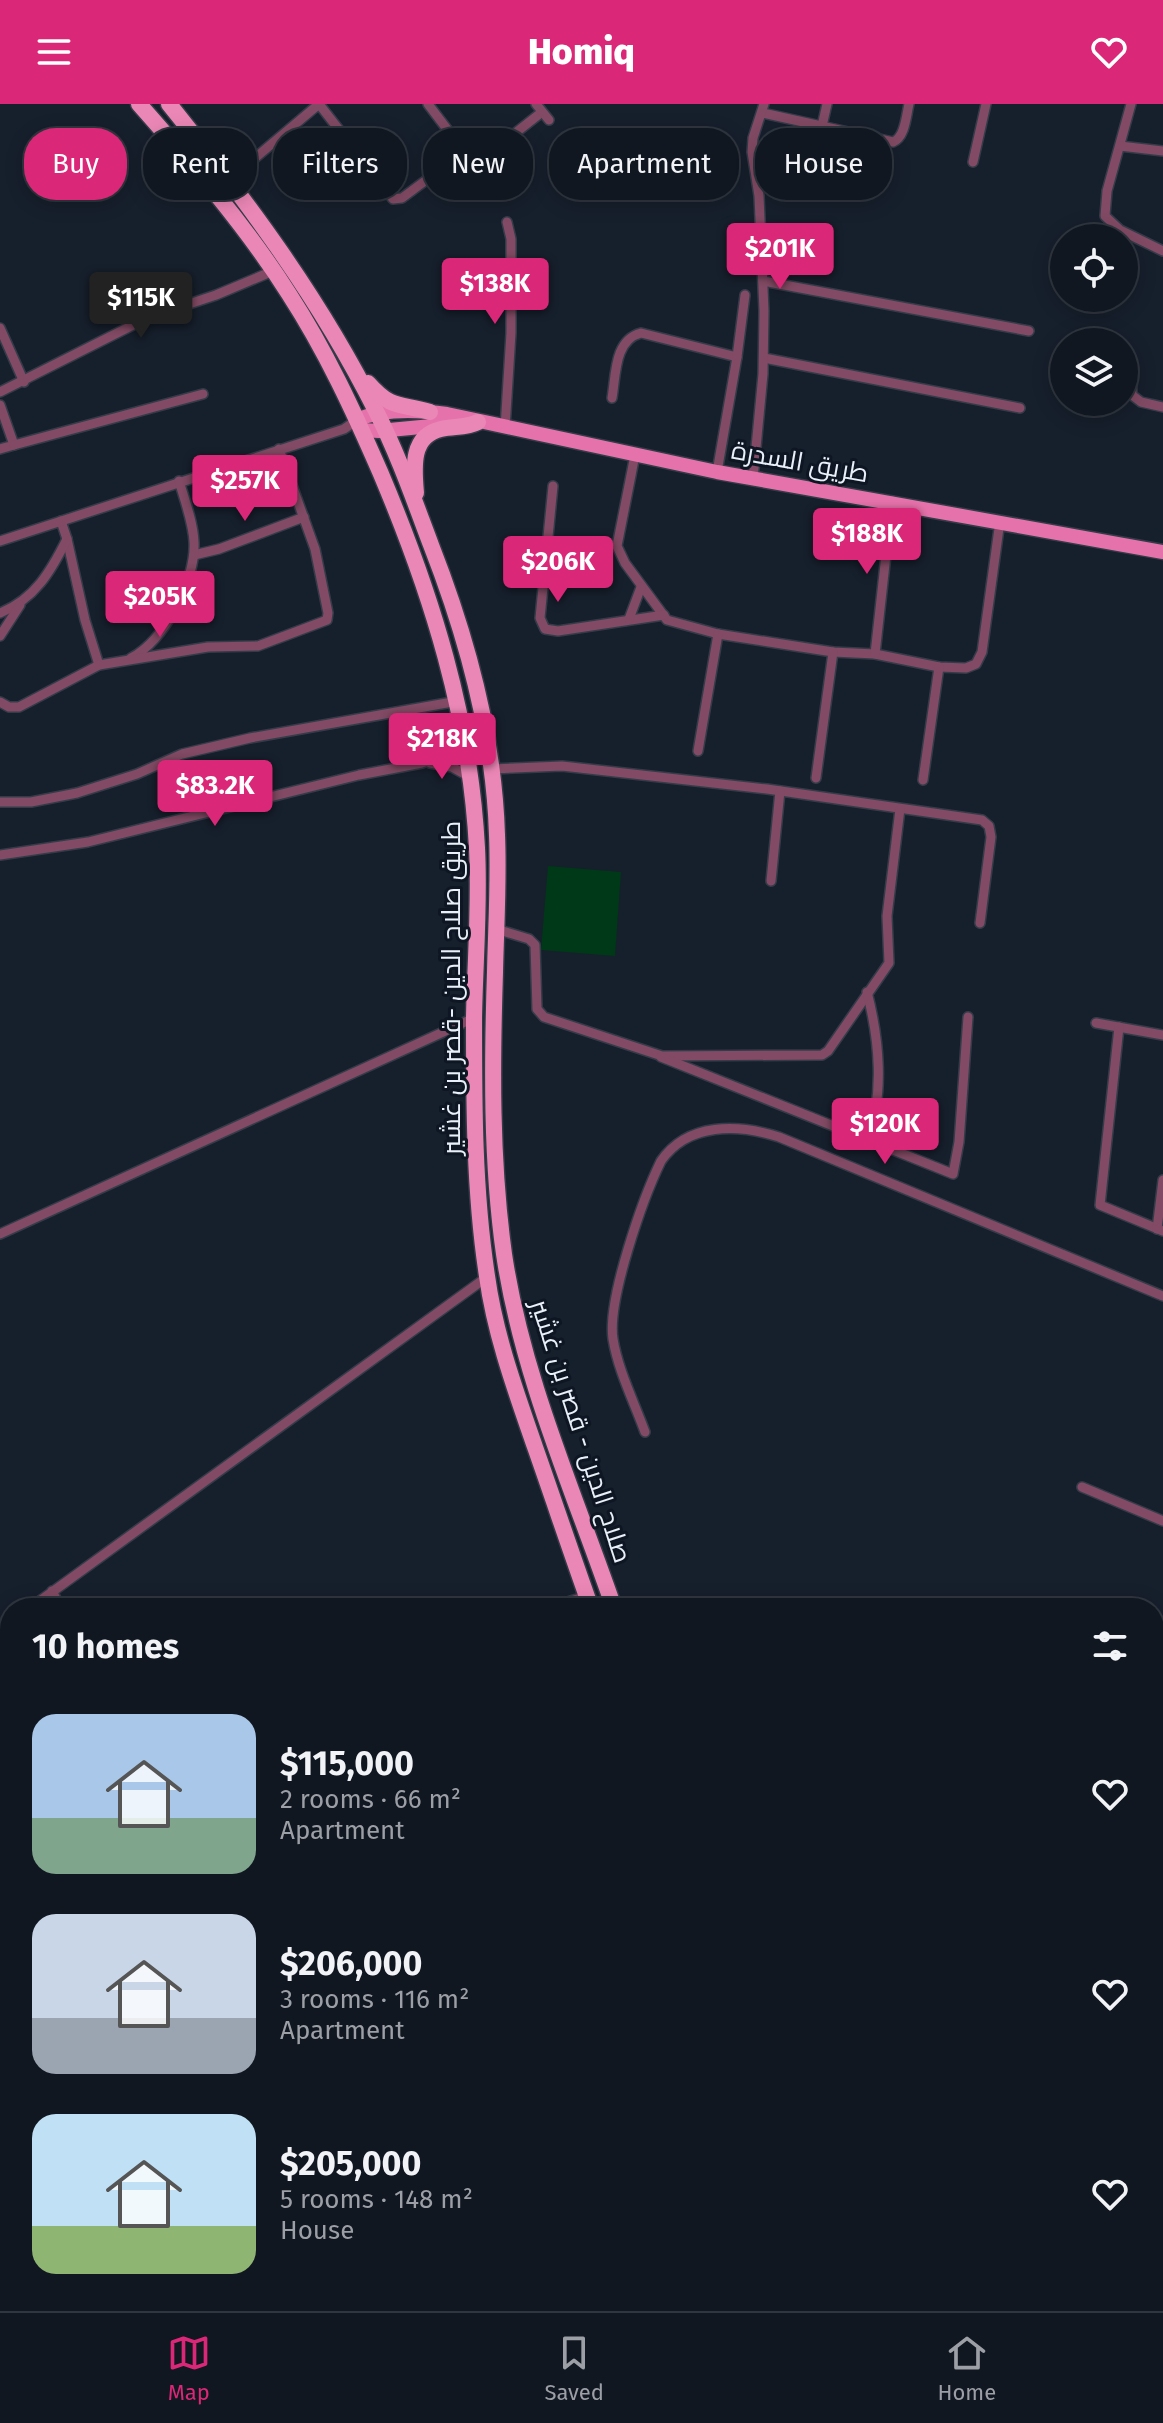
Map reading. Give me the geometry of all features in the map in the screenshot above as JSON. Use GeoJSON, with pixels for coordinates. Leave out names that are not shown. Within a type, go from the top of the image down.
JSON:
{"type":"FeatureCollection","features":[{"type":"Feature","properties":{"kind":"highway","name":"طريق صلاح الدين -قصر بن غشير"},"geometry":{"type":"LineString","coordinates":[[139,104],[187,158],[273,271],[322,349],[423,578],[458,701],[470,777],[478,880],[474,1018],[477,1185],[487,1277],[509,1371],[588,1598]]}},
{"type":"Feature","properties":{"kind":"highway","name":"صلاح الدين - قصر بن غشير"},"geometry":{"type":"LineString","coordinates":[[169,104],[188,128]]}},
{"type":"Feature","properties":{"kind":"highway","name":"صلاح الدين - قصر بن غشير"},"geometry":{"type":"LineString","coordinates":[[243,200],[301,280],[378,414],[418,510],[462,630],[491,769],[497,833],[494,1100],[499,1211],[505,1256],[535,1386],[610,1598]]}},
{"type":"Feature","properties":{"kind":"highway"},"geometry":{"type":"LineString","coordinates":[[351,363],[387,401],[399,407],[430,412]]}},
{"type":"Feature","properties":{"kind":"highway"},"geometry":{"type":"LineString","coordinates":[[418,510],[414,463],[422,441],[436,430],[478,422]]}},
{"type":"Feature","properties":{"kind":"highway"},"geometry":{"type":"LineString","coordinates":[[580,1575],[600,1568]]}},
{"type":"Feature","properties":{"kind":"main road","name":"طريق السدرة"},"geometry":{"type":"LineString","coordinates":[[354,426],[378,414],[430,412],[753,479],[892,501],[1163,552]]}},
{"type":"Feature","properties":{"kind":"main road"},"geometry":{"type":"LineString","coordinates":[[354,426],[385,431],[478,422]]}},
{"type":"Feature","properties":{"kind":"street"},"geometry":{"type":"LineString","coordinates":[[257,156],[319,104],[393,199],[402,198],[423,182]]}},
{"type":"Feature","properties":{"kind":"street"},"geometry":{"type":"LineString","coordinates":[[428,104],[446,128]]}},
{"type":"Feature","properties":{"kind":"street"},"geometry":{"type":"LineString","coordinates":[[822,126],[827,104]]}},
{"type":"Feature","properties":{"kind":"street"},"geometry":{"type":"LineString","coordinates":[[753,479],[764,358],[759,196],[752,152],[753,138],[764,109],[822,126],[896,142],[909,104]]}},
{"type":"Feature","properties":{"kind":"street"},"geometry":{"type":"LineString","coordinates":[[973,162],[986,104]]}},
{"type":"Feature","properties":{"kind":"street"},"geometry":{"type":"LineString","coordinates":[[1131,104],[1107,191],[1105,216],[1120,230],[1163,251]]}},
{"type":"Feature","properties":{"kind":"street"},"geometry":{"type":"LineString","coordinates":[[521,128],[542,112]]}},
{"type":"Feature","properties":{"kind":"street"},"geometry":{"type":"LineString","coordinates":[[1120,146],[1163,151]]}},
{"type":"Feature","properties":{"kind":"street"},"geometry":{"type":"LineString","coordinates":[[505,428],[512,307],[511,239],[507,222]]}},
{"type":"Feature","properties":{"kind":"street"},"geometry":{"type":"LineString","coordinates":[[0,392],[147,318],[216,295],[273,271]]}},
{"type":"Feature","properties":{"kind":"street"},"geometry":{"type":"LineString","coordinates":[[763,281],[1029,331]]}},
{"type":"Feature","properties":{"kind":"street"},"geometry":{"type":"LineString","coordinates":[[717,472],[745,295]]}},
{"type":"Feature","properties":{"kind":"street"},"geometry":{"type":"LineString","coordinates":[[0,328],[24,382]]}},
{"type":"Feature","properties":{"kind":"street"},"geometry":{"type":"LineString","coordinates":[[612,398],[622,345],[634,335],[641,333],[737,357]]}},
{"type":"Feature","properties":{"kind":"street"},"geometry":{"type":"LineString","coordinates":[[764,358],[1020,408]]}},
{"type":"Feature","properties":{"kind":"street"},"geometry":{"type":"LineString","coordinates":[[0,449],[203,394]]}},
{"type":"Feature","properties":{"kind":"street"},"geometry":{"type":"LineString","coordinates":[[1138,400],[1163,407]]}},
{"type":"Feature","properties":{"kind":"street"},"geometry":{"type":"LineString","coordinates":[[0,405],[14,445]]}},
{"type":"Feature","properties":{"kind":"street"},"geometry":{"type":"LineString","coordinates":[[0,541],[354,426]]}},
{"type":"Feature","properties":{"kind":"street"},"geometry":{"type":"LineString","coordinates":[[0,702],[9,707],[19,707],[99,665],[208,647],[258,646],[327,620],[315,549],[279,449]]}},
{"type":"Feature","properties":{"kind":"street"},"geometry":{"type":"LineString","coordinates":[[635,455],[617,546],[641,587],[667,620],[718,634],[833,652],[875,654],[939,667],[966,668],[976,664],[982,652],[1000,521]]}},
{"type":"Feature","properties":{"kind":"street"},"geometry":{"type":"LineString","coordinates":[[131,658],[149,645],[168,621],[179,601],[194,555],[194,539],[179,481]]}},
{"type":"Feature","properties":{"kind":"street"},"geometry":{"type":"LineString","coordinates":[[553,486],[540,618],[545,629],[558,631],[664,615]]}},
{"type":"Feature","properties":{"kind":"street"},"geometry":{"type":"LineString","coordinates":[[875,654],[892,501]]}},
{"type":"Feature","properties":{"kind":"street"},"geometry":{"type":"LineString","coordinates":[[194,555],[219,549],[304,517]]}},
{"type":"Feature","properties":{"kind":"street"},"geometry":{"type":"LineString","coordinates":[[61,521],[99,665]]}},
{"type":"Feature","properties":{"kind":"street"},"geometry":{"type":"LineString","coordinates":[[0,636],[20,604],[49,575],[67,539]]}},
{"type":"Feature","properties":{"kind":"street"},"geometry":{"type":"LineString","coordinates":[[629,619],[641,587]]}},
{"type":"Feature","properties":{"kind":"street"},"geometry":{"type":"LineString","coordinates":[[0,613],[20,604]]}},
{"type":"Feature","properties":{"kind":"street"},"geometry":{"type":"LineString","coordinates":[[698,751],[718,634]]}},
{"type":"Feature","properties":{"kind":"street"},"geometry":{"type":"LineString","coordinates":[[816,778],[833,652]]}},
{"type":"Feature","properties":{"kind":"street"},"geometry":{"type":"LineString","coordinates":[[923,780],[939,667]]}},
{"type":"Feature","properties":{"kind":"street"},"geometry":{"type":"LineString","coordinates":[[0,802],[31,802],[77,793],[137,774],[182,754],[250,738],[458,701]]}},
{"type":"Feature","properties":{"kind":"street"},"geometry":{"type":"LineString","coordinates":[[0,855],[88,842],[359,775],[422,763],[447,755],[465,740]]}},
{"type":"Feature","properties":{"kind":"street"},"geometry":{"type":"LineString","coordinates":[[422,763],[452,767],[470,777]]}},
{"type":"Feature","properties":{"kind":"street"},"geometry":{"type":"LineString","coordinates":[[491,769],[550,765],[780,791],[982,820],[989,826],[991,837],[980,923]]}},
{"type":"Feature","properties":{"kind":"street"},"geometry":{"type":"LineString","coordinates":[[771,881],[780,791]]}},
{"type":"Feature","properties":{"kind":"street"},"geometry":{"type":"LineString","coordinates":[[655,1055],[822,1055],[828,1051],[889,963],[887,916],[900,809]]}},
{"type":"Feature","properties":{"kind":"street"},"geometry":{"type":"LineString","coordinates":[[496,929],[529,939],[535,945],[538,1013],[544,1017],[655,1055],[946,1173],[955,1172],[968,1017]]}},
{"type":"Feature","properties":{"kind":"street"},"geometry":{"type":"LineString","coordinates":[[867,992],[875,1025],[877,1086],[875,1117],[867,1141]]}},
{"type":"Feature","properties":{"kind":"street"},"geometry":{"type":"LineString","coordinates":[[0,1234],[474,1018]]}},
{"type":"Feature","properties":{"kind":"street"},"geometry":{"type":"LineString","coordinates":[[1096,1023],[1163,1035]]}},
{"type":"Feature","properties":{"kind":"street"},"geometry":{"type":"LineString","coordinates":[[1119,1027],[1100,1205],[1160,1230],[1163,1180]]}},
{"type":"Feature","properties":{"kind":"street"},"geometry":{"type":"LineString","coordinates":[[645,1432],[613,1340],[616,1292],[661,1161],[675,1145],[704,1131],[737,1129],[779,1137],[1163,1296]]}},
{"type":"Feature","properties":{"kind":"street"},"geometry":{"type":"LineString","coordinates":[[43,1598],[487,1277]]}},
{"type":"Feature","properties":{"kind":"street"},"geometry":{"type":"LineString","coordinates":[[1082,1487],[1163,1521]]}},
{"type":"Feature","properties":{"kind":"street"},"geometry":{"type":"LineString","coordinates":[[52,1591],[56,1598]]}},
{"type":"Feature","properties":{"kind":"green space"},"geometry":{"type":"Polygon","coordinates":[[[548,866],[621,872],[615,956],[541,950],[548,866]]]}}]}
